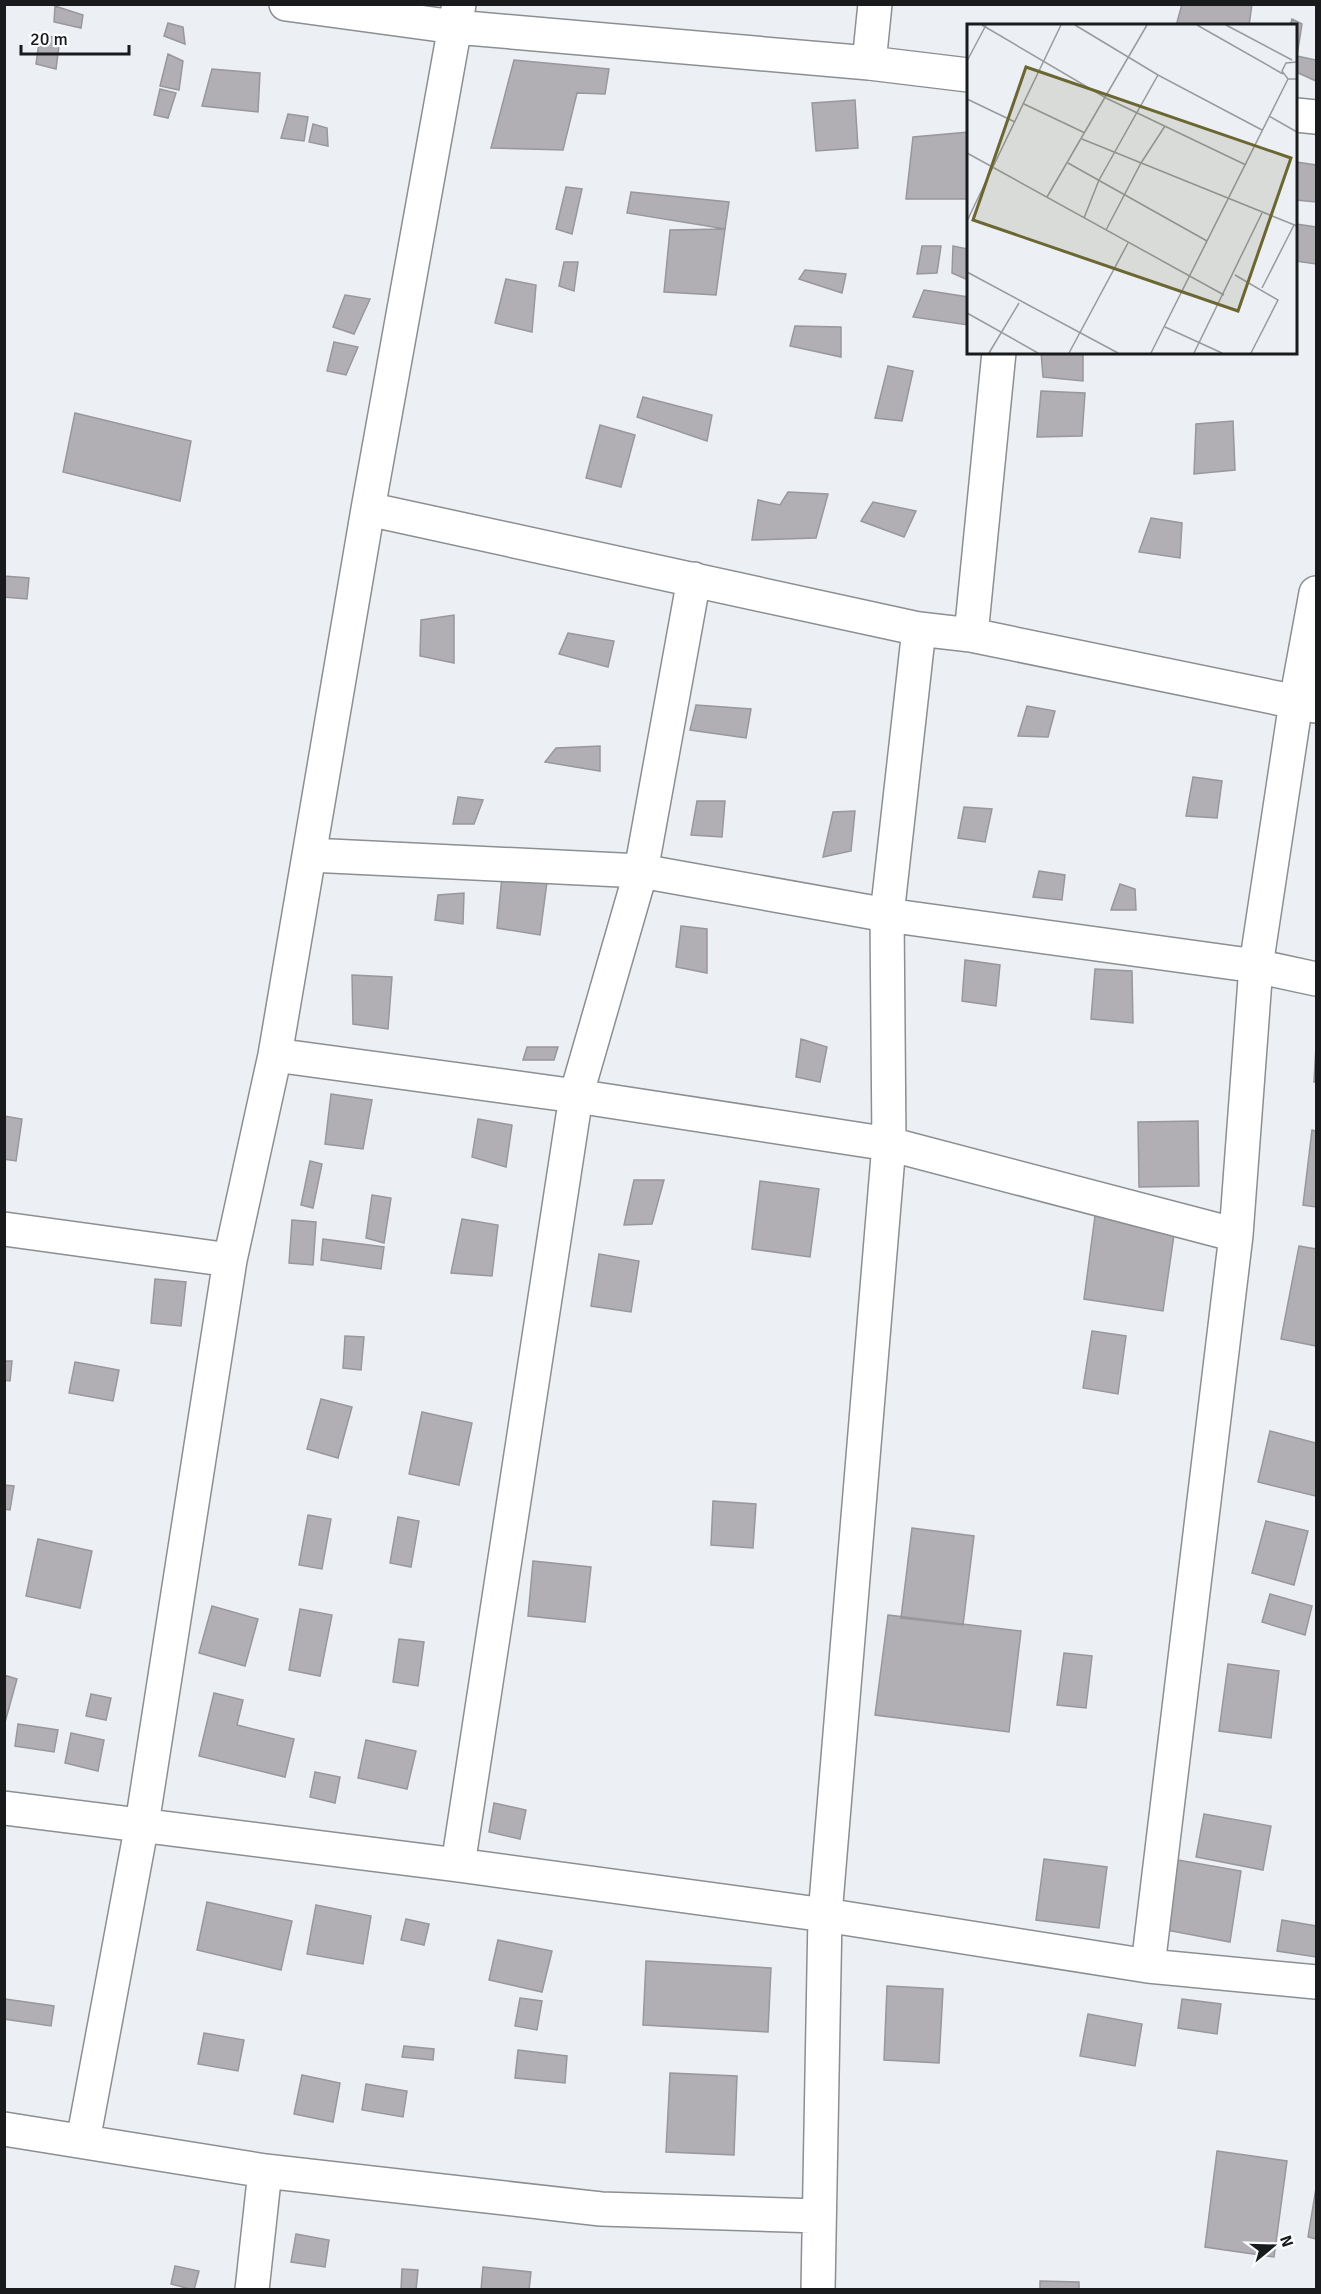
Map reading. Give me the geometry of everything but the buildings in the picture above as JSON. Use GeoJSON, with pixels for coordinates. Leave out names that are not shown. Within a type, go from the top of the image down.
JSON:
{"type":"FeatureCollection","features":[{"type":"Feature","properties":{"kind":"street"},"geometry":{"type":"LineString","coordinates":[[286,4],[457,16],[967,75]]}},
{"type":"Feature","properties":{"kind":"street"},"geometry":{"type":"LineString","coordinates":[[869,63],[875,4]]}},
{"type":"Feature","properties":{"kind":"street"},"geometry":{"type":"LineString","coordinates":[[83,2140],[141,1824],[230,1260],[275,1055],[368,509],[457,16]]}},
{"type":"Feature","properties":{"kind":"street"},"geometry":{"type":"LineString","coordinates":[[1297,115],[1317,117]]}},
{"type":"Feature","properties":{"kind":"street"},"geometry":{"type":"LineString","coordinates":[[971,635],[999,354]]}},
{"type":"Feature","properties":{"kind":"street"},"geometry":{"type":"LineString","coordinates":[[368,509],[919,629],[971,635],[1306,704]]}},
{"type":"Feature","properties":{"kind":"street"},"geometry":{"type":"LineString","coordinates":[[458,1865],[576,1096],[641,871],[694,579]]}},
{"type":"Feature","properties":{"kind":"street"},"geometry":{"type":"LineString","coordinates":[[1148,1966],[1236,1235],[1256,966],[1306,704],[1317,593]]}},
{"type":"Feature","properties":{"kind":"street"},"geometry":{"type":"LineString","coordinates":[[818,2289],[825,1915],[889,1144],[887,915],[919,629]]}},
{"type":"Feature","properties":{"kind":"street"},"geometry":{"type":"LineString","coordinates":[[310,855],[641,871],[887,915],[1256,966],[1317,979]]}},
{"type":"Feature","properties":{"kind":"street"},"geometry":{"type":"LineString","coordinates":[[275,1055],[576,1096],[889,1144],[1236,1235]]}},
{"type":"Feature","properties":{"kind":"street"},"geometry":{"type":"LineString","coordinates":[[4,1229],[230,1260]]}},
{"type":"Feature","properties":{"kind":"street"},"geometry":{"type":"LineString","coordinates":[[4,1808],[458,1865],[825,1915],[1148,1966],[1317,1982]]}},
{"type":"Feature","properties":{"kind":"street"},"geometry":{"type":"LineString","coordinates":[[4,2129],[265,2171],[601,2210],[819,2216]]}},
{"type":"Feature","properties":{"kind":"street"},"geometry":{"type":"LineString","coordinates":[[252,2289],[265,2171]]}}]}
